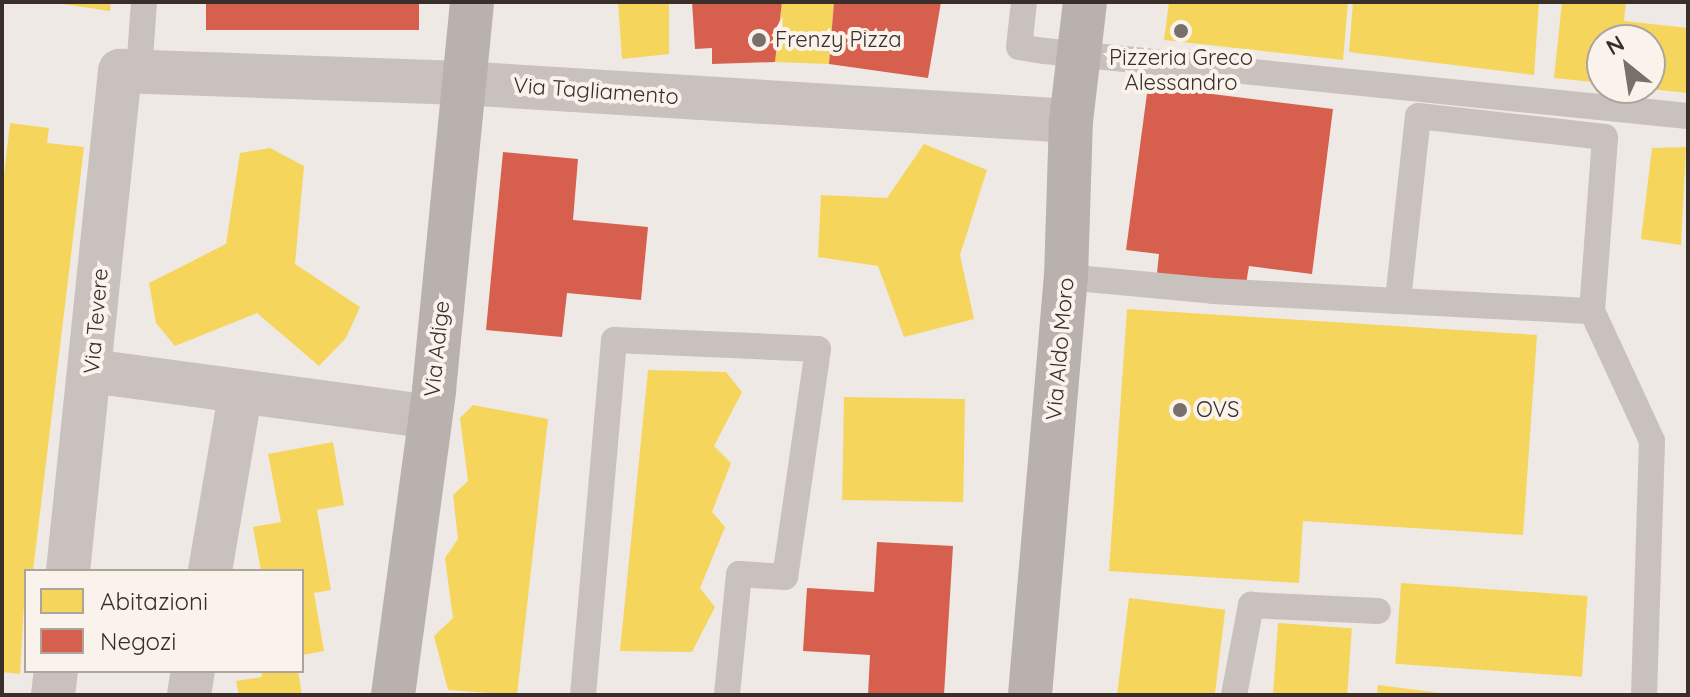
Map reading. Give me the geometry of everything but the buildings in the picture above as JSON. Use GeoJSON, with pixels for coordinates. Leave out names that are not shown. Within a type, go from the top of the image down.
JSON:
{"type":"FeatureCollection","features":[{"type":"Feature","properties":{"kind":"main road","name":"Via Adige"},"geometry":{"type":"LineString","coordinates":[[393,695],[430,417],[461,83],[472,2]]}},
{"type":"Feature","properties":{"kind":"main road","name":"Via Aldo Moro"},"geometry":{"type":"LineString","coordinates":[[1030,695],[1066,277],[1071,121],[1085,2]]}},
{"type":"Feature","properties":{"kind":"street","name":"Via Tagliamento"},"geometry":{"type":"LineString","coordinates":[[129,72],[461,83],[1071,121]]}},
{"type":"Feature","properties":{"kind":"street","name":"Via Tevere"},"geometry":{"type":"LineString","coordinates":[[68,569],[129,72]]}},
{"type":"Feature","properties":{"kind":"street"},"geometry":{"type":"LineString","coordinates":[[91,371],[240,395],[430,417]]}},
{"type":"Feature","properties":{"kind":"street"},"geometry":{"type":"LineString","coordinates":[[210,569],[240,395]]}},
{"type":"Feature","properties":{"kind":"street"},"geometry":{"type":"LineString","coordinates":[[53,695],[56,673]]}},
{"type":"Feature","properties":{"kind":"street"},"geometry":{"type":"LineString","coordinates":[[189,695],[193,673]]}},
{"type":"Feature","properties":{"kind":"lane"},"geometry":{"type":"LineString","coordinates":[[129,72],[144,2]]}},
{"type":"Feature","properties":{"kind":"lane"},"geometry":{"type":"LineString","coordinates":[[1024,2],[1019,47],[1688,116]]}},
{"type":"Feature","properties":{"kind":"lane"},"geometry":{"type":"LineString","coordinates":[[1398,301],[1418,116],[1605,137],[1592,311],[1652,441],[1644,695]]}},
{"type":"Feature","properties":{"kind":"lane"},"geometry":{"type":"LineString","coordinates":[[1066,277],[1398,301],[1592,311]]}},
{"type":"Feature","properties":{"kind":"lane"},"geometry":{"type":"LineString","coordinates":[[583,695],[614,340],[818,349],[785,577],[739,574],[727,695]]}},
{"type":"Feature","properties":{"kind":"lane"},"geometry":{"type":"LineString","coordinates":[[1234,695],[1251,605],[1378,611]]}},
{"type":"Feature","properties":{"kind":"place","name":"Pizzeria Greco Alessandro"},"geometry":{"type":"Point","coordinates":[1181,31]}},
{"type":"Feature","properties":{"kind":"place","name":"Frenzy Pizza"},"geometry":{"type":"Point","coordinates":[759,40]}},
{"type":"Feature","properties":{"kind":"place","name":"OVS"},"geometry":{"type":"Point","coordinates":[1180,410]}}]}
